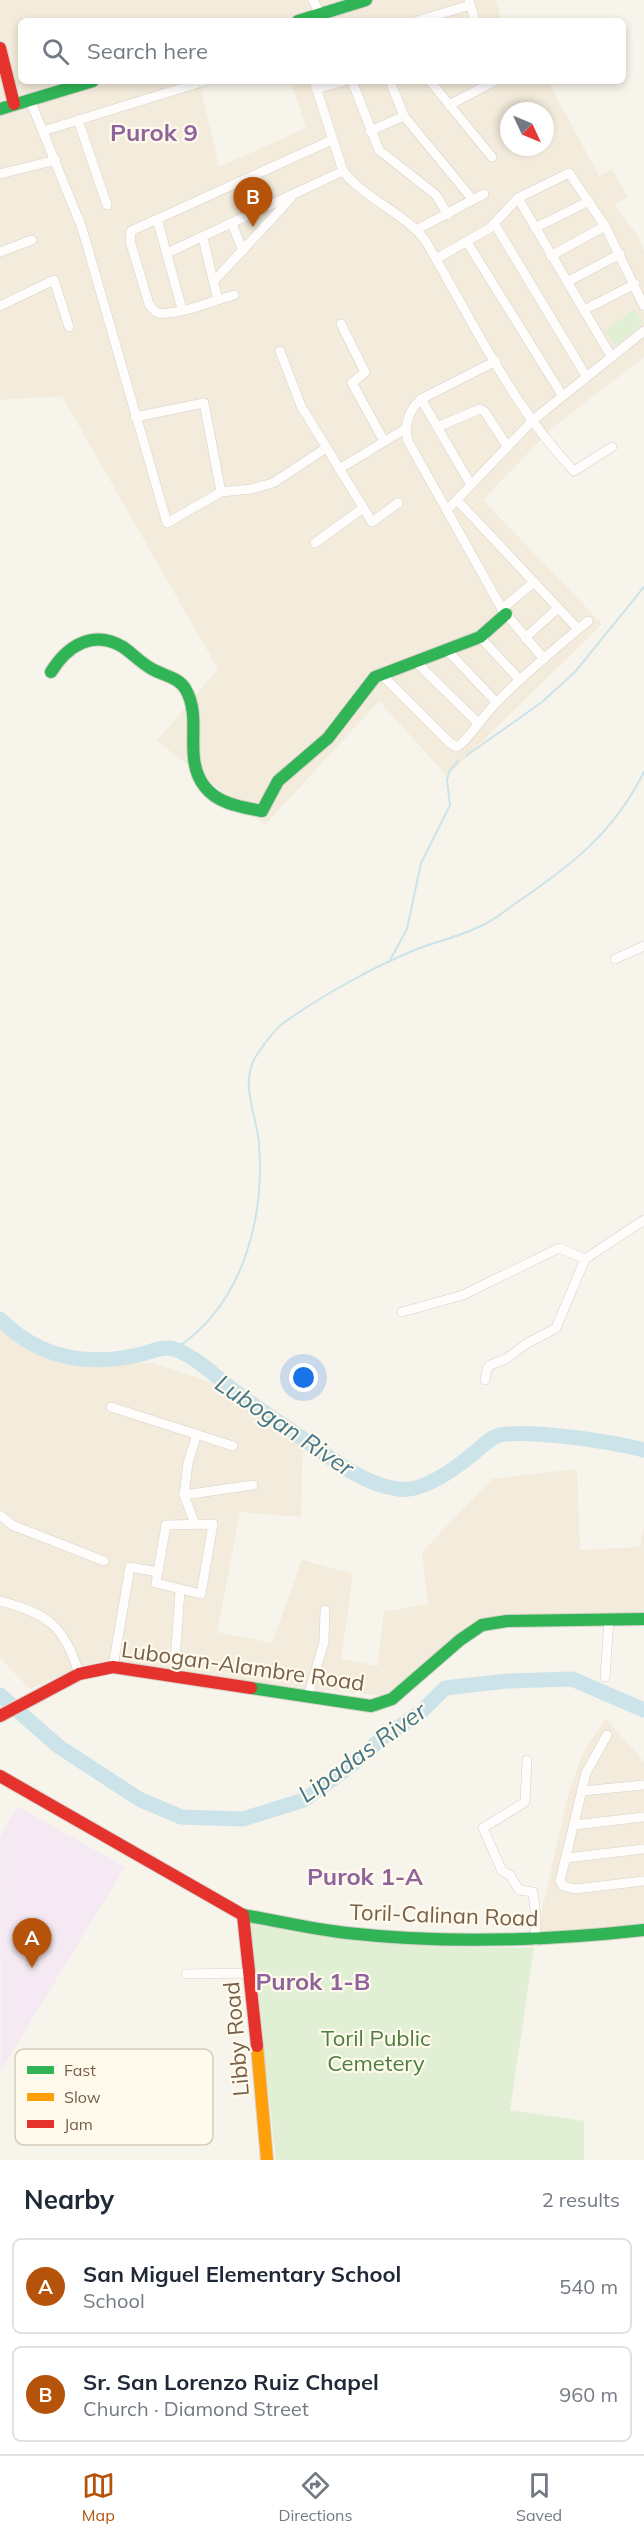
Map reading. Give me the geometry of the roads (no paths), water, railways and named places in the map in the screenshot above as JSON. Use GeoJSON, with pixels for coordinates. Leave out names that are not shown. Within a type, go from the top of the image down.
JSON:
{"type":"FeatureCollection","features":[{"type":"Feature","properties":{"kind":"street"},"geometry":{"type":"LineString","coordinates":[[313,0],[320,14]]}},
{"type":"Feature","properties":{"kind":"street"},"geometry":{"type":"LineString","coordinates":[[307,18],[366,0]]}},
{"type":"Feature","properties":{"kind":"street"},"geometry":{"type":"LineString","coordinates":[[425,18],[469,2],[475,18]]}},
{"type":"Feature","properties":{"kind":"street"},"geometry":{"type":"LineString","coordinates":[[0,48],[14,104]]}},
{"type":"Feature","properties":{"kind":"street"},"geometry":{"type":"LineString","coordinates":[[0,109],[83,84]]}},
{"type":"Feature","properties":{"kind":"street"},"geometry":{"type":"LineString","coordinates":[[43,131],[195,84]]}},
{"type":"Feature","properties":{"kind":"street"},"geometry":{"type":"LineString","coordinates":[[353,84],[370,131],[382,154],[436,195],[448,215]]}},
{"type":"Feature","properties":{"kind":"street"},"geometry":{"type":"LineString","coordinates":[[391,84],[404,116],[473,200]]}},
{"type":"Feature","properties":{"kind":"street"},"geometry":{"type":"LineString","coordinates":[[432,84],[492,158]]}},
{"type":"Feature","properties":{"kind":"street"},"geometry":{"type":"LineString","coordinates":[[448,105],[489,84]]}},
{"type":"Feature","properties":{"kind":"street"},"geometry":{"type":"LineString","coordinates":[[315,85],[343,171],[353,182],[416,230],[436,259],[532,420],[574,471],[612,447]]}},
{"type":"Feature","properties":{"kind":"street"},"geometry":{"type":"LineString","coordinates":[[30,100],[82,228],[167,523],[221,492],[262,487],[326,448]]}},
{"type":"Feature","properties":{"kind":"street"},"geometry":{"type":"LineString","coordinates":[[370,131],[404,116]]}},
{"type":"Feature","properties":{"kind":"street"},"geometry":{"type":"LineString","coordinates":[[78,120],[107,205]]}},
{"type":"Feature","properties":{"kind":"street"},"geometry":{"type":"LineString","coordinates":[[234,295],[162,313],[151,308],[130,233],[133,228],[332,140]]}},
{"type":"Feature","properties":{"kind":"street"},"geometry":{"type":"LineString","coordinates":[[0,174],[56,160]]}},
{"type":"Feature","properties":{"kind":"street"},"geometry":{"type":"LineString","coordinates":[[167,254],[343,171]]}},
{"type":"Feature","properties":{"kind":"street"},"geometry":{"type":"LineString","coordinates":[[436,259],[494,223],[518,198],[567,173],[573,177],[605,226],[644,306]]}},
{"type":"Feature","properties":{"kind":"street"},"geometry":{"type":"LineString","coordinates":[[213,282],[294,194]]}},
{"type":"Feature","properties":{"kind":"street"},"geometry":{"type":"LineString","coordinates":[[416,230],[484,194]]}},
{"type":"Feature","properties":{"kind":"street"},"geometry":{"type":"LineString","coordinates":[[518,198],[611,356]]}},
{"type":"Feature","properties":{"kind":"street"},"geometry":{"type":"LineString","coordinates":[[535,228],[589,201]]}},
{"type":"Feature","properties":{"kind":"street"},"geometry":{"type":"LineString","coordinates":[[157,219],[182,309]]}},
{"type":"Feature","properties":{"kind":"street"},"geometry":{"type":"LineString","coordinates":[[494,223],[586,376]]}},
{"type":"Feature","properties":{"kind":"street"},"geometry":{"type":"LineString","coordinates":[[232,225],[243,251]]}},
{"type":"Feature","properties":{"kind":"street"},"geometry":{"type":"LineString","coordinates":[[551,256],[605,226]]}},
{"type":"Feature","properties":{"kind":"street"},"geometry":{"type":"LineString","coordinates":[[203,238],[218,300]]}},
{"type":"Feature","properties":{"kind":"street"},"geometry":{"type":"LineString","coordinates":[[0,252],[32,240]]}},
{"type":"Feature","properties":{"kind":"street"},"geometry":{"type":"LineString","coordinates":[[466,242],[561,395]]}},
{"type":"Feature","properties":{"kind":"street"},"geometry":{"type":"LineString","coordinates":[[567,282],[620,254]]}},
{"type":"Feature","properties":{"kind":"street"},"geometry":{"type":"LineString","coordinates":[[0,306],[54,280],[69,327]]}},
{"type":"Feature","properties":{"kind":"street"},"geometry":{"type":"LineString","coordinates":[[584,310],[635,284]]}},
{"type":"Feature","properties":{"kind":"street"},"geometry":{"type":"LineString","coordinates":[[340,324],[365,372],[352,383],[384,441]]}},
{"type":"Feature","properties":{"kind":"street"},"geometry":{"type":"LineString","coordinates":[[448,509],[532,420],[644,331]]}},
{"type":"Feature","properties":{"kind":"street"},"geometry":{"type":"LineString","coordinates":[[280,351],[294,393],[372,522],[398,503]]}},
{"type":"Feature","properties":{"kind":"street"},"geometry":{"type":"LineString","coordinates":[[496,361],[421,399],[412,409],[405,429],[408,441],[504,612],[544,659]]}},
{"type":"Feature","properties":{"kind":"street"},"geometry":{"type":"LineString","coordinates":[[421,399],[471,485]]}},
{"type":"Feature","properties":{"kind":"street"},"geometry":{"type":"LineString","coordinates":[[135,417],[204,403],[221,492]]}},
{"type":"Feature","properties":{"kind":"street"},"geometry":{"type":"LineString","coordinates":[[437,427],[480,409],[485,412],[507,446]]}},
{"type":"Feature","properties":{"kind":"street"},"geometry":{"type":"LineString","coordinates":[[339,469],[405,429]]}},
{"type":"Feature","properties":{"kind":"street"},"geometry":{"type":"LineString","coordinates":[[457,500],[578,629]]}},
{"type":"Feature","properties":{"kind":"street"},"geometry":{"type":"LineString","coordinates":[[315,543],[363,508]]}},
{"type":"Feature","properties":{"kind":"street"},"geometry":{"type":"LineString","coordinates":[[51,672],[68,648],[93,639],[107,640],[120,646],[154,670],[175,677],[187,690],[193,706],[193,755],[197,773],[203,785],[227,803],[262,811],[278,781],[328,738],[367,685],[381,674],[480,637],[534,582]]}},
{"type":"Feature","properties":{"kind":"street"},"geometry":{"type":"LineString","coordinates":[[525,638],[558,608]]}},
{"type":"Feature","properties":{"kind":"street"},"geometry":{"type":"LineString","coordinates":[[381,674],[453,746],[461,744],[496,702],[588,621]]}},
{"type":"Feature","properties":{"kind":"street"},"geometry":{"type":"LineString","coordinates":[[480,637],[520,680]]}},
{"type":"Feature","properties":{"kind":"street"},"geometry":{"type":"LineString","coordinates":[[447,650],[496,702]]}},
{"type":"Feature","properties":{"kind":"street"},"geometry":{"type":"LineString","coordinates":[[415,662],[477,722]]}},
{"type":"Feature","properties":{"kind":"street"},"geometry":{"type":"LineString","coordinates":[[615,959],[644,946]]}},
{"type":"Feature","properties":{"kind":"street"},"geometry":{"type":"LineString","coordinates":[[485,1380],[490,1365],[506,1359],[526,1344],[556,1328],[585,1259],[644,1220]]}},
{"type":"Feature","properties":{"kind":"street"},"geometry":{"type":"LineString","coordinates":[[402,1312],[463,1295],[559,1248],[585,1259]]}},
{"type":"Feature","properties":{"kind":"street"},"geometry":{"type":"LineString","coordinates":[[111,1407],[233,1446]]}},
{"type":"Feature","properties":{"kind":"street"},"geometry":{"type":"LineString","coordinates":[[195,1524],[184,1495],[188,1463],[196,1434]]}},
{"type":"Feature","properties":{"kind":"street"},"geometry":{"type":"LineString","coordinates":[[184,1495],[253,1485]]}},
{"type":"Feature","properties":{"kind":"street"},"geometry":{"type":"LineString","coordinates":[[0,1515],[12,1525],[104,1561]]}},
{"type":"Feature","properties":{"kind":"street"},"geometry":{"type":"LineString","coordinates":[[213,1524],[201,1594],[180,1591],[156,1583],[158,1572],[166,1525],[213,1524]]}},
{"type":"Feature","properties":{"kind":"street"},"geometry":{"type":"LineString","coordinates":[[113,1667],[130,1567],[158,1572]]}},
{"type":"Feature","properties":{"kind":"street"},"geometry":{"type":"LineString","coordinates":[[174,1674],[180,1591]]}},
{"type":"Feature","properties":{"kind":"street"},"geometry":{"type":"LineString","coordinates":[[0,1601],[32,1612],[54,1625],[68,1642],[79,1674]]}},
{"type":"Feature","properties":{"kind":"street"},"geometry":{"type":"LineString","coordinates":[[308,1696],[324,1642],[325,1610]]}},
{"type":"Feature","properties":{"kind":"street","name":"Lubogan-Alambre Road"},"geometry":{"type":"LineString","coordinates":[[0,1716],[79,1674],[113,1667],[174,1674],[360,1706],[383,1704],[482,1625],[507,1621],[644,1618]]}},
{"type":"Feature","properties":{"kind":"street"},"geometry":{"type":"LineString","coordinates":[[605,1677],[609,1619]]}},
{"type":"Feature","properties":{"kind":"street"},"geometry":{"type":"LineString","coordinates":[[607,1735],[586,1773],[560,1881],[567,1888],[644,1881]]}},
{"type":"Feature","properties":{"kind":"street"},"geometry":{"type":"LineString","coordinates":[[527,1760],[525,1802],[483,1828],[502,1871],[510,1875],[519,1890],[533,1892],[535,1941]]}},
{"type":"Feature","properties":{"kind":"street"},"geometry":{"type":"LineString","coordinates":[[0,1776],[243,1916]]}},
{"type":"Feature","properties":{"kind":"street"},"geometry":{"type":"LineString","coordinates":[[582,1791],[644,1785]]}},
{"type":"Feature","properties":{"kind":"street"},"geometry":{"type":"LineString","coordinates":[[574,1825],[644,1817]]}},
{"type":"Feature","properties":{"kind":"street"},"geometry":{"type":"LineString","coordinates":[[566,1858],[644,1849]]}},
{"type":"Feature","properties":{"kind":"street","name":"Toril-Calinan Road"},"geometry":{"type":"LineString","coordinates":[[243,1916],[370,1935],[455,1941],[535,1941],[644,1930]]}},
{"type":"Feature","properties":{"kind":"street","name":"Libby Road"},"geometry":{"type":"LineString","coordinates":[[243,1916],[251,1972],[267,2160]]}},
{"type":"Feature","properties":{"kind":"street"},"geometry":{"type":"LineString","coordinates":[[186,1974],[251,1972]]}},
{"type":"Feature","properties":{"kind":"waterway"},"geometry":{"type":"LineString","coordinates":[[466,756],[542,702],[575,672],[644,587]]}},
{"type":"Feature","properties":{"kind":"waterway"},"geometry":{"type":"LineString","coordinates":[[389,962],[407,929],[421,863],[450,805],[447,780],[450,770],[459,760]]}},
{"type":"Feature","properties":{"kind":"waterway"},"geometry":{"type":"LineString","coordinates":[[175,1349],[198,1331],[217,1310],[233,1285],[253,1231],[260,1173],[258,1133],[250,1100],[249,1077],[256,1056],[272,1035],[282,1024],[297,1014],[366,973],[417,949],[473,930],[501,914],[557,874],[590,845],[619,812],[644,772]]}},
{"type":"Feature","properties":{"kind":"waterway","name":"Lubogan River"},"geometry":{"type":"LineString","coordinates":[[0,1319],[15,1333],[31,1343],[66,1356],[103,1360],[163,1348],[177,1350],[346,1469],[371,1482],[398,1489],[418,1487],[439,1478],[458,1466],[489,1440],[500,1435],[551,1435],[613,1443],[644,1450]]}},
{"type":"Feature","properties":{"kind":"waterway","name":"Lipadas River"},"geometry":{"type":"LineString","coordinates":[[0,1695],[58,1746],[139,1799],[181,1817],[243,1819],[304,1800],[353,1764],[382,1738],[421,1712],[445,1688],[507,1681],[572,1679],[644,1710]]}},
{"type":"Feature","properties":{"kind":"place","name":"Sr. San Lorenzo Ruiz Chapel"},"geometry":{"type":"Point","coordinates":[253,227]}},
{"type":"Feature","properties":{"kind":"place","name":"San Miguel Elementary School"},"geometry":{"type":"Point","coordinates":[32,1968]}},
{"type":"Feature","properties":{"kind":"district","name":"Purok 9"},"geometry":{"type":"Point","coordinates":[154,132]}},
{"type":"Feature","properties":{"kind":"district","name":"Purok 1-A"},"geometry":{"type":"Point","coordinates":[365,1876]}},
{"type":"Feature","properties":{"kind":"district","name":"Purok 1-B"},"geometry":{"type":"Point","coordinates":[313,1981]}},
{"type":"Feature","properties":{"kind":"park label","name":"Toril Public Cemetery"},"geometry":{"type":"Point","coordinates":[376,2050]}}]}
